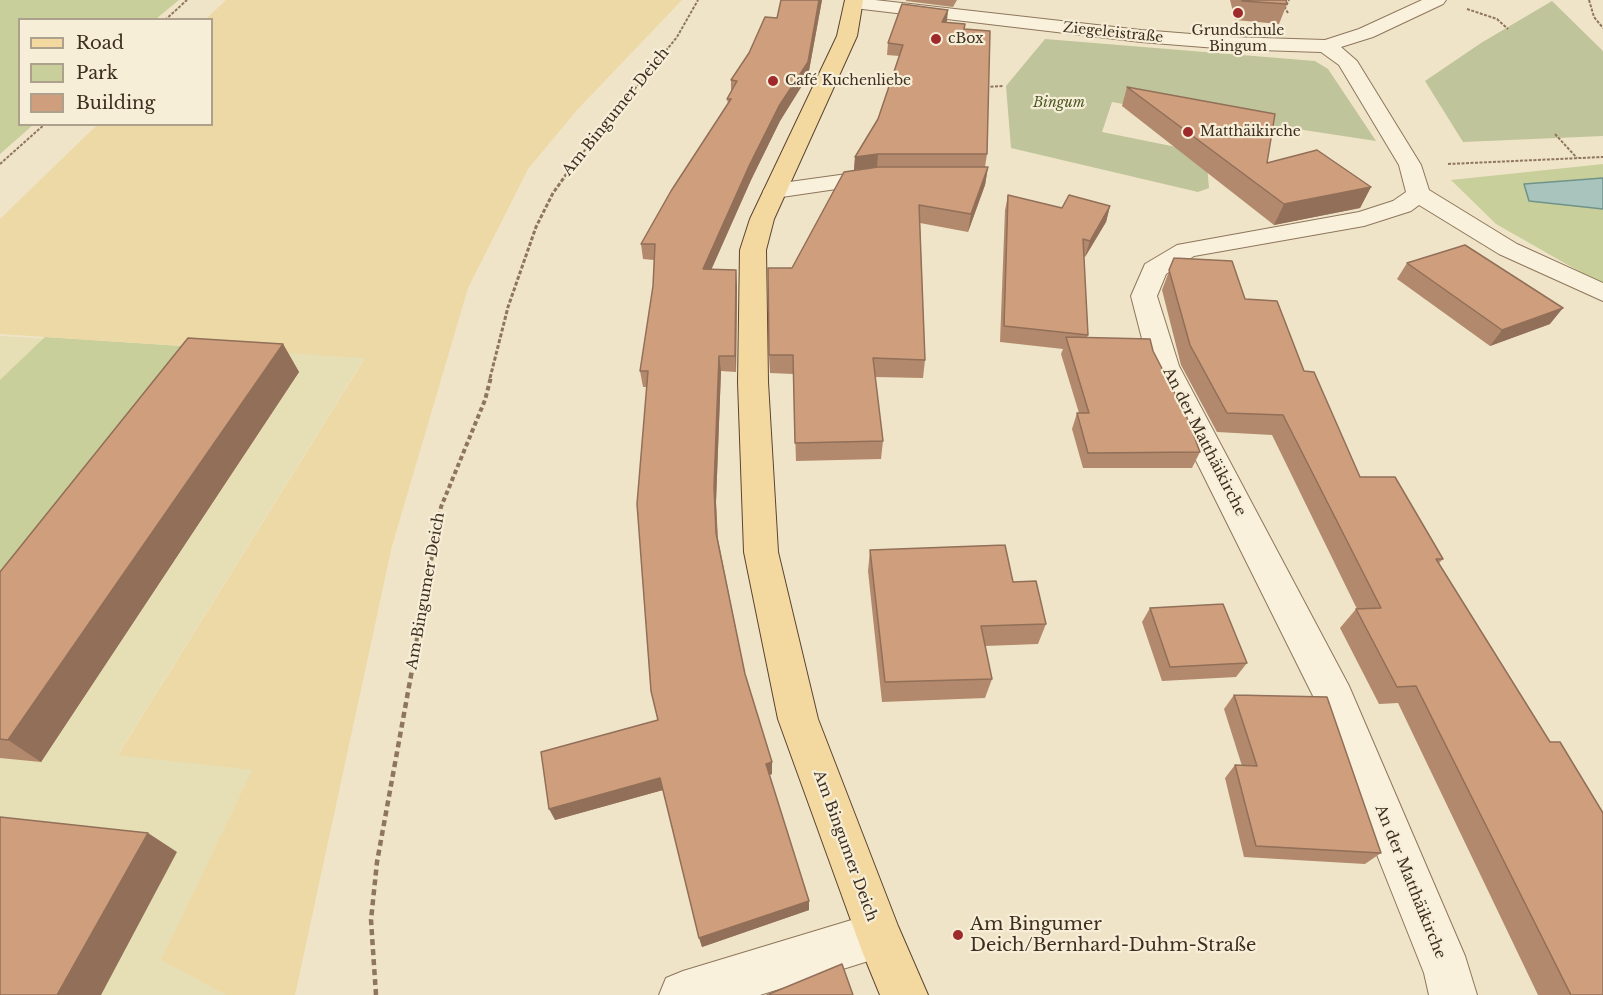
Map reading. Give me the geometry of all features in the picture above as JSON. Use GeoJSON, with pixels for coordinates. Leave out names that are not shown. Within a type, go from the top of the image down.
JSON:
{"type":"FeatureCollection","features":[{"type":"Feature","properties":{"kind":"main road","name":"Am Bingumer Deich"},"geometry":{"type":"LineString","coordinates":[[854,2],[847,36],[762,219],[753,250],[753,382],[761,552],[798,719],[878,935],[904,995]]}},
{"type":"Feature","properties":{"kind":"street"},"geometry":{"type":"LineString","coordinates":[[1029,23],[1033,0]]}},
{"type":"Feature","properties":{"kind":"street","name":"Ziegeleistraße"},"geometry":{"type":"LineString","coordinates":[[854,2],[1197,41],[1326,46],[1366,33],[1437,0]]}},
{"type":"Feature","properties":{"kind":"street"},"geometry":{"type":"LineString","coordinates":[[1326,46],[1347,61],[1414,179],[1508,249],[1603,292]]}},
{"type":"Feature","properties":{"kind":"street"},"geometry":{"type":"LineString","coordinates":[[775,191],[877,176],[900,176]]}},
{"type":"Feature","properties":{"kind":"street","name":"An der Matthäikirche"},"geometry":{"type":"LineString","coordinates":[[1414,179],[1402,206],[1364,219],[1186,250],[1154,270],[1144,296],[1164,366],[1335,699],[1448,973],[1453,995]]}},
{"type":"Feature","properties":{"kind":"street"},"geometry":{"type":"LineString","coordinates":[[683,995],[878,935]]}},
{"type":"Feature","properties":{"kind":"path"},"geometry":{"type":"LineString","coordinates":[[167,18],[187,0]]}},
{"type":"Feature","properties":{"kind":"path","name":"Am Bingumer Deich"},"geometry":{"type":"LineString","coordinates":[[376,995],[370,920],[377,862],[441,507],[484,400],[508,307],[536,227],[553,193],[583,150],[677,37],[698,0]]}},
{"type":"Feature","properties":{"kind":"path"},"geometry":{"type":"LineString","coordinates":[[1589,0],[1594,17],[1603,28]]}},
{"type":"Feature","properties":{"kind":"path"},"geometry":{"type":"LineString","coordinates":[[1497,19],[1508,29]]}},
{"type":"Feature","properties":{"kind":"path"},"geometry":{"type":"LineString","coordinates":[[978,87],[1003,86]]}},
{"type":"Feature","properties":{"kind":"path"},"geometry":{"type":"LineString","coordinates":[[0,164],[43,126]]}},
{"type":"Feature","properties":{"kind":"path"},"geometry":{"type":"LineString","coordinates":[[1555,134],[1577,158]]}},
{"type":"Feature","properties":{"kind":"path"},"geometry":{"type":"LineString","coordinates":[[1414,179],[1577,158],[1603,157]]}},
{"type":"Feature","properties":{"kind":"shaded area"},"geometry":{"type":"Polygon","coordinates":[[[0,336],[365,357],[118,754],[252,770],[161,960],[226,995],[0,995],[0,336]]]}},
{"type":"Feature","properties":{"kind":"green space"},"geometry":{"type":"Polygon","coordinates":[[[0,0],[179,0],[157,18],[18,18],[18,126],[32,126],[0,154],[0,0]]]}},
{"type":"Feature","properties":{"kind":"green space"},"geometry":{"type":"Polygon","coordinates":[[[1552,1],[1603,51],[1603,136],[1463,142],[1425,81],[1481,43],[1552,1]]]}},
{"type":"Feature","properties":{"kind":"green space","name":"Bingum"},"geometry":{"type":"Polygon","coordinates":[[[1045,39],[1315,61],[1328,69],[1376,141],[1297,129],[1296,136],[1112,102],[1102,132],[1206,153],[1209,188],[1198,192],[1011,148],[1006,86],[1045,39]]]}},
{"type":"Feature","properties":{"kind":"green space"},"geometry":{"type":"Polygon","coordinates":[[[1603,164],[1603,285],[1496,224],[1451,180],[1603,164]]]}},
{"type":"Feature","properties":{"kind":"green space"},"geometry":{"type":"Polygon","coordinates":[[[45,337],[198,347],[0,595],[0,380],[45,337]]]}},
{"type":"Feature","properties":{"kind":"sand"},"geometry":{"type":"Polygon","coordinates":[[[226,0],[682,0],[577,110],[528,169],[468,288],[392,546],[295,995],[226,995],[161,960],[252,770],[118,755],[365,358],[0,334],[0,219],[96,126],[213,126],[213,18],[207,18],[226,0]]]}},
{"type":"Feature","properties":{"kind":"water"},"geometry":{"type":"Polygon","coordinates":[[[1603,178],[1603,209],[1529,201],[1524,184],[1603,178]]]}},
{"type":"Feature","properties":{"kind":"building"},"geometry":{"type":"Polygon","coordinates":[[[781,0],[819,0],[808,62],[779,106],[703,269],[736,270],[735,356],[719,356],[714,487],[716,533],[745,674],[772,762],[766,764],[809,901],[699,938],[660,778],[549,809],[541,752],[658,720],[651,691],[637,504],[648,371],[640,371],[653,286],[655,244],[641,244],[671,191],[731,99],[727,99],[737,81],[731,80],[749,53],[765,17],[777,18],[781,0]]]}},
{"type":"Feature","properties":{"kind":"building"},"geometry":{"type":"Polygon","coordinates":[[[1286,0],[1287,4],[1242,1],[1286,0]]]}},
{"type":"Feature","properties":{"kind":"building"},"geometry":{"type":"Polygon","coordinates":[[[902,4],[948,10],[942,22],[965,24],[964,29],[990,31],[987,154],[878,154],[855,157],[878,119],[903,45],[888,43],[902,4]]]}},
{"type":"Feature","properties":{"kind":"building"},"geometry":{"type":"Polygon","coordinates":[[[1127,87],[1275,114],[1267,163],[1317,150],[1371,187],[1284,204],[1127,87]]]}},
{"type":"Feature","properties":{"kind":"building"},"geometry":{"type":"Polygon","coordinates":[[[878,167],[988,167],[971,214],[919,205],[925,360],[873,358],[883,441],[795,443],[793,355],[769,355],[768,268],[792,268],[844,172],[878,167]]]}},
{"type":"Feature","properties":{"kind":"building"},"geometry":{"type":"Polygon","coordinates":[[[1008,195],[1062,208],[1069,195],[1110,206],[1090,241],[1083,239],[1088,335],[1004,326],[1008,195]]]}},
{"type":"Feature","properties":{"kind":"building"},"geometry":{"type":"Polygon","coordinates":[[[1465,245],[1563,308],[1502,330],[1407,263],[1465,245]]]}},
{"type":"Feature","properties":{"kind":"building"},"geometry":{"type":"Polygon","coordinates":[[[1174,258],[1232,261],[1245,299],[1277,301],[1304,371],[1314,372],[1360,477],[1395,477],[1443,559],[1436,559],[1550,742],[1560,742],[1603,813],[1603,995],[1571,995],[1416,686],[1397,687],[1356,609],[1381,608],[1283,415],[1227,413],[1190,345],[1169,270],[1174,258]]]}},
{"type":"Feature","properties":{"kind":"building"},"geometry":{"type":"Polygon","coordinates":[[[1066,337],[1150,339],[1153,351],[1186,415],[1200,452],[1088,453],[1077,413],[1089,413],[1066,337]]]}},
{"type":"Feature","properties":{"kind":"building"},"geometry":{"type":"Polygon","coordinates":[[[188,338],[283,344],[8,740],[0,739],[0,572],[188,338]]]}},
{"type":"Feature","properties":{"kind":"building"},"geometry":{"type":"Polygon","coordinates":[[[1005,545],[1013,582],[1036,581],[1046,624],[981,626],[992,679],[885,682],[870,550],[1005,545]]]}},
{"type":"Feature","properties":{"kind":"building"},"geometry":{"type":"Polygon","coordinates":[[[1223,604],[1247,663],[1170,667],[1150,608],[1223,604]]]}},
{"type":"Feature","properties":{"kind":"building"},"geometry":{"type":"Polygon","coordinates":[[[1234,695],[1327,697],[1381,853],[1256,846],[1235,765],[1257,766],[1234,695]]]}},
{"type":"Feature","properties":{"kind":"building"},"geometry":{"type":"Polygon","coordinates":[[[0,817],[148,833],[57,995],[0,995],[0,817]]]}},
{"type":"Feature","properties":{"kind":"building"},"geometry":{"type":"Polygon","coordinates":[[[842,964],[853,995],[767,995],[842,964]]]}},
{"type":"Feature","properties":{"kind":"place","name":"Grundschule Bingum"},"geometry":{"type":"Point","coordinates":[1238,13]}},
{"type":"Feature","properties":{"kind":"place","name":"cBox"},"geometry":{"type":"Point","coordinates":[936,39]}},
{"type":"Feature","properties":{"kind":"place","name":"Café Kuchenliebe"},"geometry":{"type":"Point","coordinates":[773,81]}},
{"type":"Feature","properties":{"kind":"place","name":"Matthäikirche"},"geometry":{"type":"Point","coordinates":[1188,132]}},
{"type":"Feature","properties":{"kind":"place","name":"Am Bingumer Deich/Bernhard-Duhm-Straße"},"geometry":{"type":"Point","coordinates":[958,935]}}]}
